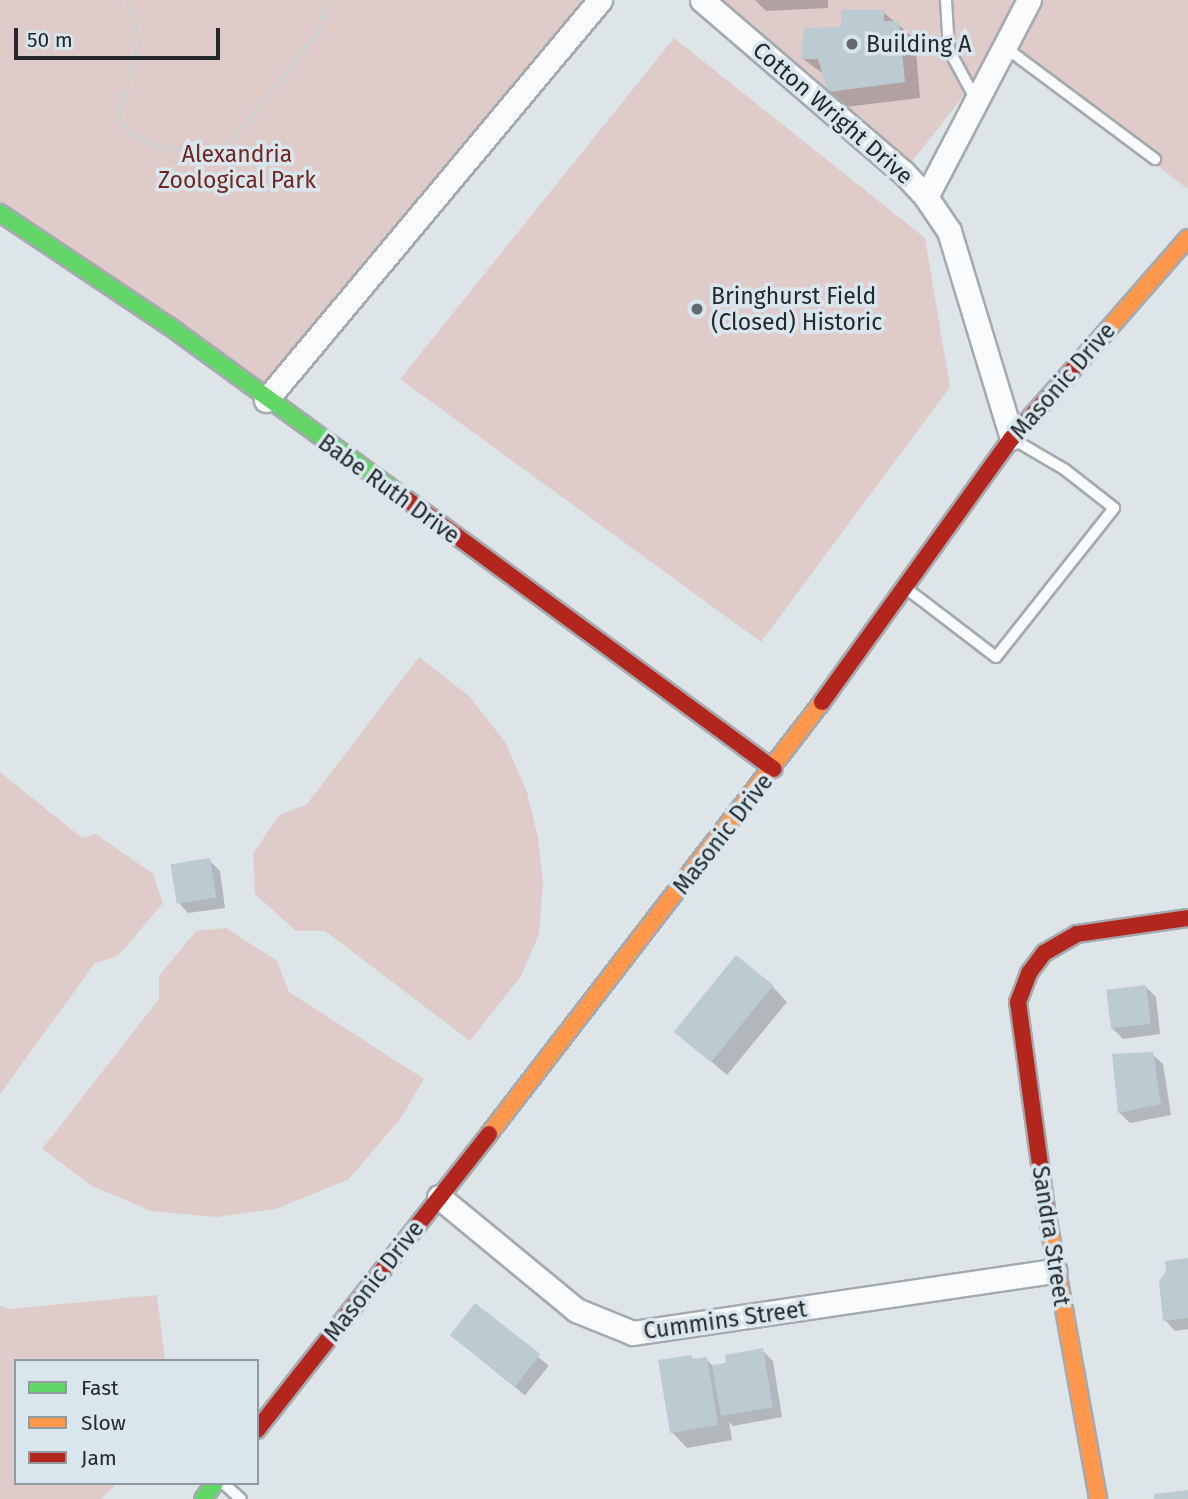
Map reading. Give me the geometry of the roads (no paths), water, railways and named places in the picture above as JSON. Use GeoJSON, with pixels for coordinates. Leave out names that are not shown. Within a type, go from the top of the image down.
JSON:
{"type":"FeatureCollection","features":[{"type":"Feature","properties":{"kind":"street"},"geometry":{"type":"LineString","coordinates":[[266,400],[600,0]]}},
{"type":"Feature","properties":{"kind":"street","name":"Cotton Wright Drive"},"geometry":{"type":"LineString","coordinates":[[702,0],[903,172],[926,197],[949,231],[1012,438]]}},
{"type":"Feature","properties":{"kind":"street"},"geometry":{"type":"LineString","coordinates":[[926,197],[1029,0]]}},
{"type":"Feature","properties":{"kind":"street","name":"Babe Ruth Drive"},"geometry":{"type":"LineString","coordinates":[[0,213],[169,326],[266,400],[774,769]]}},
{"type":"Feature","properties":{"kind":"street","name":"Masonic Drive"},"geometry":{"type":"LineString","coordinates":[[259,1427],[774,769],[1012,438],[1188,238]]}},
{"type":"Feature","properties":{"kind":"street","name":"Sandra Street"},"geometry":{"type":"LineString","coordinates":[[1098,1499],[1054,1272],[1018,1002],[1029,973],[1044,953],[1077,934],[1188,918]]}},
{"type":"Feature","properties":{"kind":"street","name":"Cummins Street"},"geometry":{"type":"LineString","coordinates":[[439,1197],[576,1310],[633,1333],[1054,1272]]}},
{"type":"Feature","properties":{"kind":"lane"},"geometry":{"type":"LineString","coordinates":[[946,0],[949,50],[977,103]]}},
{"type":"Feature","properties":{"kind":"lane"},"geometry":{"type":"LineString","coordinates":[[1006,48],[1155,159]]}},
{"type":"Feature","properties":{"kind":"lane"},"geometry":{"type":"LineString","coordinates":[[905,587],[996,657],[1114,508],[1065,469],[1012,438]]}},
{"type":"Feature","properties":{"kind":"lane"},"geometry":{"type":"LineString","coordinates":[[225,1485],[241,1499]]}},
{"type":"Feature","properties":{"kind":"place","name":"Building A"},"geometry":{"type":"Point","coordinates":[852,44]}},
{"type":"Feature","properties":{"kind":"place","name":"Bringhurst Field (Closed) Historic"},"geometry":{"type":"Point","coordinates":[697,309]}},
{"type":"Feature","properties":{"kind":"park label","name":"Alexandria Zoological Park"},"geometry":{"type":"Point","coordinates":[237,167]}}]}
